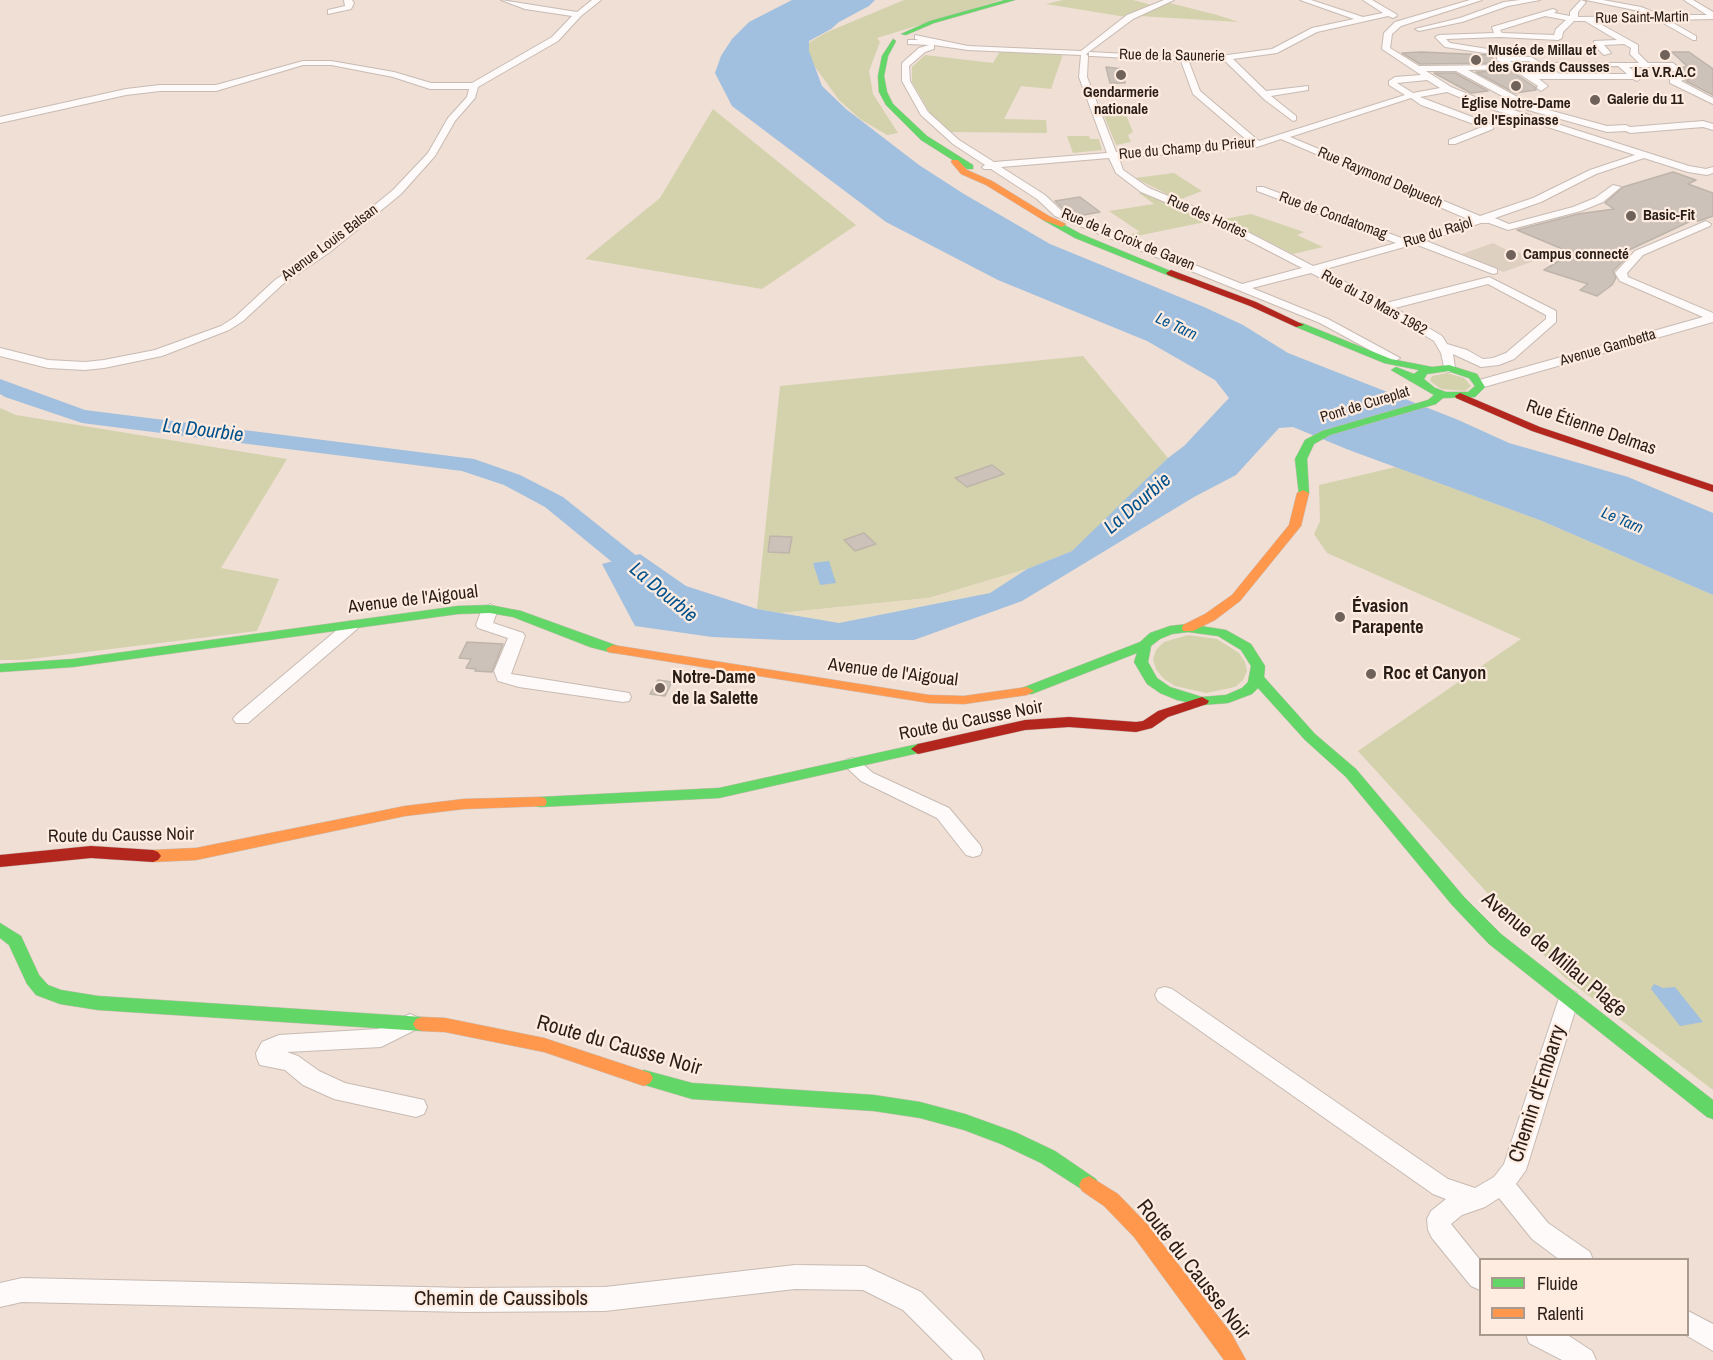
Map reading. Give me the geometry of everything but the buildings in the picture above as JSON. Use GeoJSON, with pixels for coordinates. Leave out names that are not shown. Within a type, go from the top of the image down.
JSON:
{"type":"FeatureCollection","features":[{"type":"Feature","properties":{"kind":"main road"},"geometry":{"type":"LineString","coordinates":[[1012,0],[945,20],[920,31],[887,51],[881,70],[881,84],[890,105],[910,127],[949,155],[974,169],[989,183],[1078,236],[1266,311]]}},
{"type":"Feature","properties":{"kind":"main road"},"geometry":{"type":"LineString","coordinates":[[1047,218],[1075,225],[1094,242]]}},
{"type":"Feature","properties":{"kind":"main road"},"geometry":{"type":"LineString","coordinates":[[1171,273],[1225,292],[1333,340],[1399,364],[1428,369],[1449,368],[1469,374]]}},
{"type":"Feature","properties":{"kind":"main road"},"geometry":{"type":"LineString","coordinates":[[1333,340],[1368,359],[1419,380],[1437,398],[1460,396],[1479,388]]}},
{"type":"Feature","properties":{"kind":"main road"},"geometry":{"type":"LineString","coordinates":[[1419,380],[1421,372],[1428,369]]}},
{"type":"Feature","properties":{"kind":"main road","name":"Rue Étienne Delmas"},"geometry":{"type":"LineString","coordinates":[[1469,374],[1479,388],[1509,411],[1538,424],[1713,487]]}},
{"type":"Feature","properties":{"kind":"main road","name":"Rue Étienne Delmas"},"geometry":{"type":"LineString","coordinates":[[1460,396],[1536,429],[1713,487]]}},
{"type":"Feature","properties":{"kind":"main road","name":"Pont de Cureplat"},"geometry":{"type":"LineString","coordinates":[[1236,598],[1285,540],[1300,515],[1303,495],[1301,459],[1309,442],[1326,433],[1437,398]]}},
{"type":"Feature","properties":{"kind":"main road"},"geometry":{"type":"LineString","coordinates":[[1236,598],[1210,617],[1188,628],[1162,633],[1145,645],[1141,662],[1152,681],[1165,690],[1182,697],[1202,701],[1228,699],[1247,703]]}},
{"type":"Feature","properties":{"kind":"main road"},"geometry":{"type":"LineString","coordinates":[[1236,598],[1231,619],[1236,640]]}},
{"type":"Feature","properties":{"kind":"main road","name":"Avenue de l'Aigoual"},"geometry":{"type":"LineString","coordinates":[[0,668],[73,663],[458,610],[490,609],[527,617],[615,650],[929,699],[964,700],[999,697],[1034,690],[1145,645]]}},
{"type":"Feature","properties":{"kind":"main road"},"geometry":{"type":"LineString","coordinates":[[1188,628],[1213,631],[1236,640],[1254,656],[1258,666],[1257,678],[1247,691],[1228,699]]}},
{"type":"Feature","properties":{"kind":"main road","name":"Avenue de l'Aigoual"},"geometry":{"type":"LineString","coordinates":[[1071,676],[1122,666],[1144,670]]}},
{"type":"Feature","properties":{"kind":"main road","name":"Avenue de Millau Plage"},"geometry":{"type":"LineString","coordinates":[[1257,678],[1310,737],[1351,773],[1476,920],[1495,939],[1713,1111]]}},
{"type":"Feature","properties":{"kind":"main road"},"geometry":{"type":"LineString","coordinates":[[1163,714],[1165,690]]}},
{"type":"Feature","properties":{"kind":"main road","name":"Route du Causse Noir"},"geometry":{"type":"LineString","coordinates":[[0,861],[91,852],[161,856],[196,854],[432,807],[486,802],[616,800],[719,794],[1024,725],[1069,722],[1136,727],[1157,721],[1163,714],[1202,701]]}},
{"type":"Feature","properties":{"kind":"main road","name":"Avenue de Millau Plage"},"geometry":{"type":"LineString","coordinates":[[1274,716],[1310,737]]}},
{"type":"Feature","properties":{"kind":"main road","name":"Route du Causse Noir"},"geometry":{"type":"LineString","coordinates":[[0,929],[15,941],[33,979],[42,990],[60,997],[109,1004],[445,1025],[544,1045],[655,1082],[692,1091],[874,1103],[920,1110],[965,1122],[1008,1138],[1057,1163],[1111,1200],[1141,1231],[1224,1340],[1236,1360]]}},
{"type":"Feature","properties":{"kind":"street"},"geometry":{"type":"LineString","coordinates":[[331,12],[348,7],[350,3],[348,0]]}},
{"type":"Feature","properties":{"kind":"street"},"geometry":{"type":"LineString","coordinates":[[505,0],[525,7],[578,14]]}},
{"type":"Feature","properties":{"kind":"street"},"geometry":{"type":"LineString","coordinates":[[0,120],[126,92],[160,88],[216,88],[303,63],[332,63],[430,86],[474,86],[555,39],[578,14],[597,0]]}},
{"type":"Feature","properties":{"kind":"street"},"geometry":{"type":"LineString","coordinates":[[1084,54],[1130,17],[1170,0]]}},
{"type":"Feature","properties":{"kind":"street"},"geometry":{"type":"LineString","coordinates":[[1304,0],[1360,19]]}},
{"type":"Feature","properties":{"kind":"street"},"geometry":{"type":"LineString","coordinates":[[1367,0],[1404,22],[1439,37],[1448,45],[1488,52],[1500,58],[1544,86],[1541,88]]}},
{"type":"Feature","properties":{"kind":"street"},"geometry":{"type":"LineString","coordinates":[[1478,0],[1404,22],[1390,29],[1385,46],[1389,52],[1448,89],[1510,113],[1688,169],[1710,171]]}},
{"type":"Feature","properties":{"kind":"street"},"geometry":{"type":"LineString","coordinates":[[1419,29],[1450,23],[1507,4],[1536,0]]}},
{"type":"Feature","properties":{"kind":"street"},"geometry":{"type":"LineString","coordinates":[[1688,0],[1713,16]]}},
{"type":"Feature","properties":{"kind":"street"},"geometry":{"type":"LineString","coordinates":[[1439,37],[1500,35],[1558,38],[1559,31],[1572,19],[1583,3]]}},
{"type":"Feature","properties":{"kind":"street"},"geometry":{"type":"LineString","coordinates":[[1500,35],[1495,29],[1542,13],[1583,3],[1629,6],[1659,18],[1693,38]]}},
{"type":"Feature","properties":{"kind":"street","name":"Rue Saint-Martin"},"geometry":{"type":"LineString","coordinates":[[1542,13],[1572,19],[1713,16]]}},
{"type":"Feature","properties":{"kind":"street","name":"Rue de la Saunerie"},"geometry":{"type":"LineString","coordinates":[[908,39],[933,45],[968,48],[1184,59],[1227,58],[1274,51],[1315,30],[1389,14]]}},
{"type":"Feature","properties":{"kind":"street"},"geometry":{"type":"LineString","coordinates":[[1587,19],[1635,47],[1634,54],[1646,65]]}},
{"type":"Feature","properties":{"kind":"street"},"geometry":{"type":"LineString","coordinates":[[1450,23],[1475,35]]}},
{"type":"Feature","properties":{"kind":"street"},"geometry":{"type":"LineString","coordinates":[[1607,53],[1598,43],[1625,42]]}},
{"type":"Feature","properties":{"kind":"street","name":"Rue de la Croix de Gaven"},"geometry":{"type":"LineString","coordinates":[[933,45],[922,50],[905,65],[906,81],[924,113],[951,138],[974,169],[1041,197],[1075,225],[1100,228],[1125,242],[1243,287],[1324,321],[1394,358]]}},
{"type":"Feature","properties":{"kind":"street","name":"Rue des Hortes"},"geometry":{"type":"LineString","coordinates":[[1084,54],[1083,77],[1119,171],[1145,190],[1215,219],[1312,269]]}},
{"type":"Feature","properties":{"kind":"street"},"geometry":{"type":"LineString","coordinates":[[1227,58],[1293,118]]}},
{"type":"Feature","properties":{"kind":"street"},"geometry":{"type":"LineString","coordinates":[[1500,58],[1531,59],[1558,76]]}},
{"type":"Feature","properties":{"kind":"street"},"geometry":{"type":"LineString","coordinates":[[1184,59],[1196,92],[1257,144]]}},
{"type":"Feature","properties":{"kind":"street"},"geometry":{"type":"LineString","coordinates":[[1555,65],[1670,65],[1686,77],[1674,81],[1713,101]]}},
{"type":"Feature","properties":{"kind":"street"},"geometry":{"type":"LineString","coordinates":[[1531,77],[1635,77],[1618,65]]}},
{"type":"Feature","properties":{"kind":"street"},"geometry":{"type":"LineString","coordinates":[[1415,69],[1514,67]]}},
{"type":"Feature","properties":{"kind":"street"},"geometry":{"type":"LineString","coordinates":[[1457,68],[1531,108],[1607,129],[1698,122],[1713,118]]}},
{"type":"Feature","properties":{"kind":"street"},"geometry":{"type":"LineString","coordinates":[[1452,142],[1490,127],[1409,96],[1392,81],[1470,76]]}},
{"type":"Feature","properties":{"kind":"street","name":"Avenue Louis Balsan"},"geometry":{"type":"LineString","coordinates":[[0,352],[48,364],[85,366],[104,364],[158,352],[225,328],[239,319],[279,282],[326,250],[397,192],[432,154],[452,120],[471,98],[474,86]]}},
{"type":"Feature","properties":{"kind":"street"},"geometry":{"type":"LineString","coordinates":[[1264,94],[1305,88]]}},
{"type":"Feature","properties":{"kind":"street","name":"Rue du Champ du Prieur"},"geometry":{"type":"LineString","coordinates":[[974,169],[1257,144],[1409,96],[1448,89]]}},
{"type":"Feature","properties":{"kind":"street"},"geometry":{"type":"LineString","coordinates":[[1698,122],[1713,127]]}},
{"type":"Feature","properties":{"kind":"street","name":"Rue Raymond Delpuech"},"geometry":{"type":"LineString","coordinates":[[1281,136],[1480,220],[1490,220],[1508,227],[1577,209],[1599,200],[1611,186]]}},
{"type":"Feature","properties":{"kind":"street","name":"Rue du Rajol"},"geometry":{"type":"LineString","coordinates":[[1225,292],[1376,253],[1480,220],[1537,200],[1584,177],[1644,155]]}},
{"type":"Feature","properties":{"kind":"street"},"geometry":{"type":"LineString","coordinates":[[1584,177],[1595,180]]}},
{"type":"Feature","properties":{"kind":"street","name":"Rue de Condatomag"},"geometry":{"type":"LineString","coordinates":[[1260,189],[1493,271]]}},
{"type":"Feature","properties":{"kind":"street"},"geometry":{"type":"LineString","coordinates":[[1706,224],[1639,253],[1622,273],[1624,279],[1713,318]]}},
{"type":"Feature","properties":{"kind":"street","name":"Rue du 19 Mars 1962"},"geometry":{"type":"LineString","coordinates":[[1312,269],[1438,339],[1444,347],[1449,368]]}},
{"type":"Feature","properties":{"kind":"street"},"geometry":{"type":"LineString","coordinates":[[1384,307],[1489,280],[1552,313],[1552,320],[1510,356],[1495,362],[1481,363],[1463,353],[1444,347]]}},
{"type":"Feature","properties":{"kind":"street","name":"Avenue Gambetta"},"geometry":{"type":"LineString","coordinates":[[1479,388],[1502,377],[1713,318]]}},
{"type":"Feature","properties":{"kind":"street","name":"Avenue Gambetta"},"geometry":{"type":"LineString","coordinates":[[1469,374],[1502,377]]}},
{"type":"Feature","properties":{"kind":"street"},"geometry":{"type":"LineString","coordinates":[[490,609],[484,626],[518,636],[502,671],[504,677],[519,682],[623,697]]}},
{"type":"Feature","properties":{"kind":"street"},"geometry":{"type":"LineString","coordinates":[[242,719],[351,626]]}},
{"type":"Feature","properties":{"kind":"street"},"geometry":{"type":"LineString","coordinates":[[852,765],[867,777],[943,813],[973,850]]}},
{"type":"Feature","properties":{"kind":"street"},"geometry":{"type":"LineString","coordinates":[[1165,995],[1441,1187],[1477,1199]]}},
{"type":"Feature","properties":{"kind":"street","name":"Chemin d'Embarry"},"geometry":{"type":"LineString","coordinates":[[1479,1277],[1440,1230],[1440,1219],[1454,1207],[1477,1199],[1502,1184],[1514,1170],[1569,998]]}},
{"type":"Feature","properties":{"kind":"street"},"geometry":{"type":"LineString","coordinates":[[411,1023],[381,1038],[279,1044],[270,1048],[267,1053],[268,1059],[290,1062],[311,1078],[342,1092],[416,1107]]}},
{"type":"Feature","properties":{"kind":"street"},"geometry":{"type":"LineString","coordinates":[[1502,1184],[1540,1231],[1578,1258]]}},
{"type":"Feature","properties":{"kind":"street","name":"Chemin de Caussibols"},"geometry":{"type":"LineString","coordinates":[[0,1295],[22,1290],[466,1300],[605,1299],[795,1277],[865,1278],[912,1301],[971,1360]]}},
{"type":"Feature","properties":{"kind":"street"},"geometry":{"type":"LineString","coordinates":[[1689,1324],[1713,1338]]}},
{"type":"Feature","properties":{"kind":"street"},"geometry":{"type":"LineString","coordinates":[[1540,1336],[1568,1349],[1583,1360]]}},
{"type":"Feature","properties":{"kind":"shaded area"},"geometry":{"type":"Polygon","coordinates":[[[904,0],[1001,0],[877,38],[880,42],[869,71],[873,94],[898,133],[887,135],[860,119],[839,100],[805,53],[810,42],[825,33],[904,0]]]}},
{"type":"Feature","properties":{"kind":"shaded area"},"geometry":{"type":"Polygon","coordinates":[[[1063,0],[1133,0],[1152,5],[1126,17],[1046,4],[1063,0]]]}},
{"type":"Feature","properties":{"kind":"shaded area"},"geometry":{"type":"Polygon","coordinates":[[[1170,3],[1217,15],[1239,22],[1139,16],[1170,3]]]}},
{"type":"Feature","properties":{"kind":"shaded area"},"geometry":{"type":"Polygon","coordinates":[[[1000,51],[1063,54],[1051,89],[1021,86],[1004,119],[1046,120],[1047,133],[949,132],[930,113],[912,82],[912,67],[925,55],[993,63],[1000,51]]]}},
{"type":"Feature","properties":{"kind":"shaded area"},"geometry":{"type":"Polygon","coordinates":[[[713,109],[856,225],[762,289],[585,259],[660,198],[713,109]]]}},
{"type":"Feature","properties":{"kind":"shaded area"},"geometry":{"type":"Polygon","coordinates":[[[1124,110],[1133,132],[1128,135],[1131,142],[1116,145],[1102,111],[1124,110]]]}},
{"type":"Feature","properties":{"kind":"shaded area"},"geometry":{"type":"Polygon","coordinates":[[[1067,136],[1089,136],[1090,139],[1099,139],[1102,150],[1073,153],[1067,136]]]}},
{"type":"Feature","properties":{"kind":"shaded area"},"geometry":{"type":"Polygon","coordinates":[[[1174,173],[1202,191],[1179,200],[1135,178],[1174,173]]]}},
{"type":"Feature","properties":{"kind":"shaded area"},"geometry":{"type":"Polygon","coordinates":[[[1142,192],[1210,221],[1127,238],[1122,236],[1140,232],[1109,211],[1154,204],[1139,193],[1142,192]]]}},
{"type":"Feature","properties":{"kind":"shaded area"},"geometry":{"type":"Polygon","coordinates":[[[1251,214],[1304,232],[1297,235],[1323,247],[1293,254],[1224,219],[1251,214]]]}},
{"type":"Feature","properties":{"kind":"shaded area"},"geometry":{"type":"Polygon","coordinates":[[[1493,243],[1512,253],[1517,252],[1540,259],[1503,272],[1462,254],[1493,243]]]}},
{"type":"Feature","properties":{"kind":"shaded area"},"geometry":{"type":"Polygon","coordinates":[[[1083,356],[1168,458],[1109,518],[1072,551],[1027,569],[929,598],[781,613],[757,609],[780,386],[1083,356]]]}},
{"type":"Feature","properties":{"kind":"shaded area"},"geometry":{"type":"Polygon","coordinates":[[[1447,373],[1464,378],[1471,386],[1465,391],[1441,389],[1430,381],[1432,376],[1447,373]]]}},
{"type":"Feature","properties":{"kind":"shaded area"},"geometry":{"type":"Polygon","coordinates":[[[0,408],[16,415],[287,459],[221,568],[279,579],[257,631],[22,660],[0,660],[0,408]]]}},
{"type":"Feature","properties":{"kind":"shaded area"},"geometry":{"type":"Polygon","coordinates":[[[1396,467],[1542,521],[1713,595],[1713,1090],[1563,976],[1358,751],[1521,639],[1327,553],[1314,534],[1320,521],[1319,485],[1396,467]]]}},
{"type":"Feature","properties":{"kind":"shaded area"},"geometry":{"type":"Polygon","coordinates":[[[1188,635],[1217,639],[1239,653],[1245,662],[1247,671],[1243,680],[1235,687],[1206,693],[1175,686],[1163,678],[1156,669],[1153,659],[1156,650],[1164,642],[1188,635]]]}},
{"type":"Feature","properties":{"kind":"sand"},"geometry":{"type":"Polygon","coordinates":[[[1027,569],[991,593],[839,623],[781,613],[929,598],[1027,569]]]}},
{"type":"Feature","properties":{"kind":"water","name":"Le Tarn"},"geometry":{"type":"Polygon","coordinates":[[[792,0],[875,0],[869,6],[809,41],[809,51],[822,86],[846,109],[919,165],[1050,244],[1204,307],[1243,325],[1288,353],[1456,419],[1509,443],[1628,477],[1713,513],[1713,595],[1542,521],[1293,427],[1279,428],[1236,475],[1194,497],[1022,601],[914,640],[784,640],[712,637],[635,626],[602,564],[640,554],[686,586],[757,609],[839,623],[990,593],[1027,569],[1072,551],[1168,458],[1184,446],[1229,398],[1215,380],[1147,341],[998,280],[886,222],[732,106],[715,73],[721,56],[732,39],[749,22],[792,0]]]}},
{"type":"Feature","properties":{"kind":"water"},"geometry":{"type":"Polygon","coordinates":[[[829,561],[836,583],[820,585],[813,563],[829,561]]]}},
{"type":"Feature","properties":{"kind":"water"},"geometry":{"type":"Polygon","coordinates":[[[1654,984],[1663,988],[1675,987],[1703,1022],[1680,1026],[1651,989],[1654,984]]]}},
{"type":"Feature","properties":{"kind":"waterway","name":"La Dourbie"},"geometry":{"type":"LineString","coordinates":[[0,385],[13,392],[82,416],[466,464],[512,480],[554,502],[654,583]]}},
{"type":"Feature","properties":{"kind":"traffic: fast"},"geometry":{"type":"LineString","coordinates":[[904,34],[932,22],[1012,0]]}},
{"type":"Feature","properties":{"kind":"traffic: fast"},"geometry":{"type":"LineString","coordinates":[[893,41],[885,56],[881,76],[883,92],[890,105],[924,138],[970,167]]}},
{"type":"Feature","properties":{"kind":"traffic: fast"},"geometry":{"type":"LineString","coordinates":[[1046,218],[1078,236],[1185,279]]}},
{"type":"Feature","properties":{"kind":"traffic: fast"},"geometry":{"type":"LineString","coordinates":[[1299,325],[1388,361],[1428,369]]}},
{"type":"Feature","properties":{"kind":"traffic: fast"},"geometry":{"type":"LineString","coordinates":[[1396,370],[1419,380],[1431,390],[1445,395],[1471,395],[1480,387],[1473,376],[1449,368],[1424,371],[1419,375],[1419,380]]}},
{"type":"Feature","properties":{"kind":"traffic: fast"},"geometry":{"type":"LineString","coordinates":[[1303,493],[1301,459],[1309,442],[1326,433],[1432,402],[1441,394]]}},
{"type":"Feature","properties":{"kind":"traffic: fast"},"geometry":{"type":"LineString","coordinates":[[0,668],[73,663],[458,610],[490,609],[516,614],[613,649]]}},
{"type":"Feature","properties":{"kind":"traffic: fast"},"geometry":{"type":"LineString","coordinates":[[1188,628],[1221,633],[1246,647],[1258,666],[1257,678],[1253,685],[1247,691],[1228,699],[1202,701],[1182,697],[1165,690],[1152,681],[1141,662],[1145,645],[1155,636],[1170,630],[1188,628]]}},
{"type":"Feature","properties":{"kind":"traffic: fast"},"geometry":{"type":"LineString","coordinates":[[1027,691],[1145,645]]}},
{"type":"Feature","properties":{"kind":"traffic: fast"},"geometry":{"type":"LineString","coordinates":[[1257,678],[1310,737],[1351,773],[1458,901],[1495,939],[1713,1111]]}},
{"type":"Feature","properties":{"kind":"traffic: fast"},"geometry":{"type":"LineString","coordinates":[[540,802],[719,793],[918,749]]}},
{"type":"Feature","properties":{"kind":"traffic: fast"},"geometry":{"type":"LineString","coordinates":[[0,929],[15,941],[33,979],[42,990],[60,997],[98,1003],[422,1024]]}},
{"type":"Feature","properties":{"kind":"traffic: fast"},"geometry":{"type":"LineString","coordinates":[[644,1078],[692,1091],[874,1103],[920,1110],[965,1122],[1008,1138],[1048,1157],[1089,1185]]}},
{"type":"Feature","properties":{"kind":"traffic: slow"},"geometry":{"type":"LineString","coordinates":[[955,162],[964,172],[989,183],[1046,218],[1062,224]]}},
{"type":"Feature","properties":{"kind":"traffic: slow"},"geometry":{"type":"LineString","coordinates":[[1188,628],[1210,617],[1236,598],[1295,526],[1303,493]]}},
{"type":"Feature","properties":{"kind":"traffic: slow"},"geometry":{"type":"LineString","coordinates":[[613,649],[929,699],[964,700],[1027,691]]}},
{"type":"Feature","properties":{"kind":"traffic: slow"},"geometry":{"type":"LineString","coordinates":[[153,856],[196,854],[405,811],[464,804],[540,802]]}},
{"type":"Feature","properties":{"kind":"traffic: slow"},"geometry":{"type":"LineString","coordinates":[[422,1024],[445,1025],[544,1045],[644,1078]]}},
{"type":"Feature","properties":{"kind":"traffic: slow"},"geometry":{"type":"LineString","coordinates":[[1089,1185],[1111,1200],[1141,1231],[1224,1340],[1236,1360]]}},
{"type":"Feature","properties":{"kind":"traffic: jam"},"geometry":{"type":"LineString","coordinates":[[1171,273],[1253,304],[1299,325]]}},
{"type":"Feature","properties":{"kind":"traffic: jam"},"geometry":{"type":"LineString","coordinates":[[1460,396],[1536,429],[1713,489]]}},
{"type":"Feature","properties":{"kind":"traffic: jam"},"geometry":{"type":"LineString","coordinates":[[918,749],[1025,725],[1069,722],[1136,727],[1147,725],[1163,714],[1202,701]]}},
{"type":"Feature","properties":{"kind":"traffic: jam"},"geometry":{"type":"LineString","coordinates":[[0,861],[91,852],[153,856]]}},
{"type":"Feature","properties":{"kind":"place","name":"La V.R.A.C"},"geometry":{"type":"Point","coordinates":[1665,55]}},
{"type":"Feature","properties":{"kind":"place","name":"Musée de Millau et des Grands Causses"},"geometry":{"type":"Point","coordinates":[1476,60]}},
{"type":"Feature","properties":{"kind":"place","name":"Gendarmerie nationale"},"geometry":{"type":"Point","coordinates":[1121,75]}},
{"type":"Feature","properties":{"kind":"place","name":"Église Notre-Dame de l'Espinasse"},"geometry":{"type":"Point","coordinates":[1516,86]}},
{"type":"Feature","properties":{"kind":"place","name":"Galerie du 11"},"geometry":{"type":"Point","coordinates":[1595,100]}},
{"type":"Feature","properties":{"kind":"place","name":"Basic-Fit"},"geometry":{"type":"Point","coordinates":[1631,216]}},
{"type":"Feature","properties":{"kind":"place","name":"Campus connecté"},"geometry":{"type":"Point","coordinates":[1511,255]}},
{"type":"Feature","properties":{"kind":"place","name":"Évasion Parapente"},"geometry":{"type":"Point","coordinates":[1340,617]}},
{"type":"Feature","properties":{"kind":"place","name":"Roc et Canyon"},"geometry":{"type":"Point","coordinates":[1371,674]}},
{"type":"Feature","properties":{"kind":"place","name":"Notre-Dame de la Salette"},"geometry":{"type":"Point","coordinates":[660,688]}}]}
